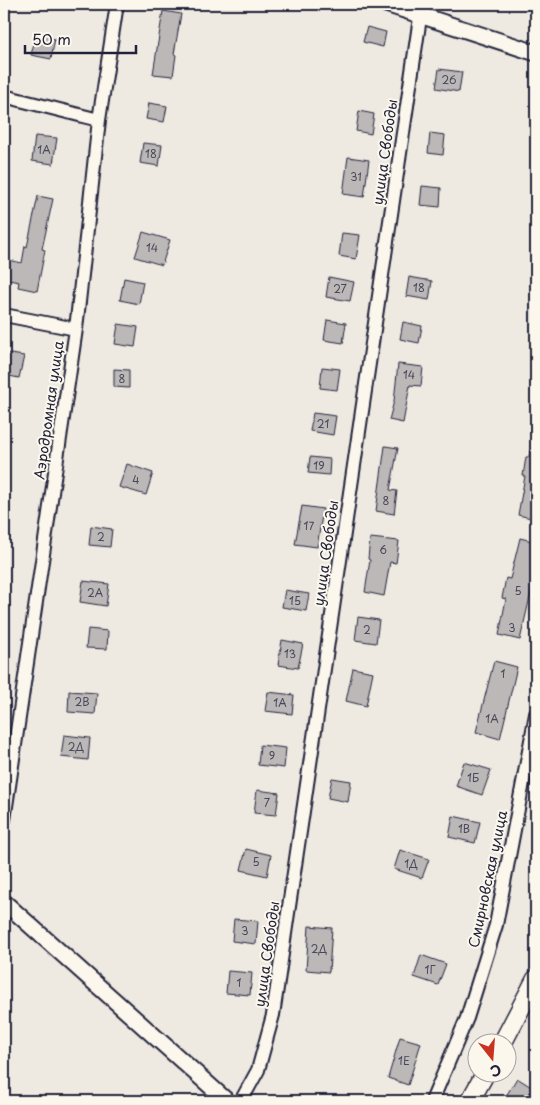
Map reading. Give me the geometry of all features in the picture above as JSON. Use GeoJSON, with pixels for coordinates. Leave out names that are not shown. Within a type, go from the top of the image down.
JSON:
{"type":"FeatureCollection","features":[{"type":"Feature","properties":{"kind":"main road"},"geometry":{"type":"LineString","coordinates":[[507,1032],[536,979]]}},
{"type":"Feature","properties":{"kind":"main road"},"geometry":{"type":"LineString","coordinates":[[470,1101],[480,1082]]}},
{"type":"Feature","properties":{"kind":"street","name":"Аэродромная улица"},"geometry":{"type":"LineString","coordinates":[[4,820],[76,329],[99,120],[117,4]]}},
{"type":"Feature","properties":{"kind":"street"},"geometry":{"type":"LineString","coordinates":[[386,4],[421,10],[536,53]]}},
{"type":"Feature","properties":{"kind":"street","name":"улица Свободы"},"geometry":{"type":"LineString","coordinates":[[241,1101],[258,1070],[273,1015],[421,10]]}},
{"type":"Feature","properties":{"kind":"street"},"geometry":{"type":"LineString","coordinates":[[4,96],[99,120]]}},
{"type":"Feature","properties":{"kind":"street"},"geometry":{"type":"LineString","coordinates":[[4,315],[76,329]]}},
{"type":"Feature","properties":{"kind":"street","name":"Смирновская улица"},"geometry":{"type":"LineString","coordinates":[[432,1101],[467,1018],[496,925],[536,714]]}},
{"type":"Feature","properties":{"kind":"street"},"geometry":{"type":"LineString","coordinates":[[4,902],[227,1101]]}},
{"type":"Feature","properties":{"kind":"building"},"geometry":{"type":"Polygon","coordinates":[[[163,11],[181,14],[174,54],[176,55],[173,76],[153,74],[163,11]]]}},
{"type":"Feature","properties":{"kind":"building"},"geometry":{"type":"Polygon","coordinates":[[[367,27],[386,32],[383,47],[363,42],[367,27]]]}},
{"type":"Feature","properties":{"kind":"building"},"geometry":{"type":"Polygon","coordinates":[[[36,35],[55,39],[51,59],[31,55],[36,35]]]}},
{"type":"Feature","properties":{"kind":"building"},"geometry":{"type":"Polygon","coordinates":[[[439,69],[462,72],[459,92],[436,88],[439,69]]]}},
{"type":"Feature","properties":{"kind":"building"},"geometry":{"type":"Polygon","coordinates":[[[149,103],[167,106],[164,122],[146,119],[149,103]]]}},
{"type":"Feature","properties":{"kind":"building"},"geometry":{"type":"Polygon","coordinates":[[[359,111],[374,114],[371,134],[356,131],[359,111]]]}},
{"type":"Feature","properties":{"kind":"building"},"geometry":{"type":"Polygon","coordinates":[[[430,133],[445,135],[443,155],[428,153],[430,133]]]}},
{"type":"Feature","properties":{"kind":"building"},"geometry":{"type":"Polygon","coordinates":[[[35,136],[57,138],[53,164],[32,161],[35,136]]]}},
{"type":"Feature","properties":{"kind":"building"},"geometry":{"type":"Polygon","coordinates":[[[143,143],[162,145],[159,166],[140,163],[143,143]]]}},
{"type":"Feature","properties":{"kind":"building"},"geometry":{"type":"Polygon","coordinates":[[[348,157],[369,160],[364,197],[343,194],[348,157]]]}},
{"type":"Feature","properties":{"kind":"building"},"geometry":{"type":"Polygon","coordinates":[[[422,186],[441,188],[440,207],[420,205],[422,186]]]}},
{"type":"Feature","properties":{"kind":"building"},"geometry":{"type":"Polygon","coordinates":[[[38,196],[53,199],[42,249],[45,250],[37,291],[18,287],[19,282],[4,279],[4,259],[22,263],[38,196]]]}},
{"type":"Feature","properties":{"kind":"building"},"geometry":{"type":"Polygon","coordinates":[[[143,232],[170,240],[162,265],[135,257],[143,232]]]}},
{"type":"Feature","properties":{"kind":"building"},"geometry":{"type":"Polygon","coordinates":[[[342,233],[360,235],[356,259],[339,256],[342,233]]]}},
{"type":"Feature","properties":{"kind":"building"},"geometry":{"type":"Polygon","coordinates":[[[329,277],[354,282],[350,301],[326,297],[329,277]]]}},
{"type":"Feature","properties":{"kind":"building"},"geometry":{"type":"Polygon","coordinates":[[[409,277],[432,281],[429,300],[406,296],[409,277]]]}},
{"type":"Feature","properties":{"kind":"building"},"geometry":{"type":"Polygon","coordinates":[[[124,278],[143,282],[139,304],[120,300],[124,278]]]}},
{"type":"Feature","properties":{"kind":"building"},"geometry":{"type":"Polygon","coordinates":[[[327,320],[346,323],[343,343],[324,340],[327,320]]]}},
{"type":"Feature","properties":{"kind":"building"},"geometry":{"type":"Polygon","coordinates":[[[403,322],[422,326],[419,343],[400,339],[403,322]]]}},
{"type":"Feature","properties":{"kind":"building"},"geometry":{"type":"Polygon","coordinates":[[[118,324],[138,327],[135,347],[115,344],[118,324]]]}},
{"type":"Feature","properties":{"kind":"building"},"geometry":{"type":"Polygon","coordinates":[[[4,353],[24,356],[19,378],[4,375],[4,353]]]}},
{"type":"Feature","properties":{"kind":"building"},"geometry":{"type":"Polygon","coordinates":[[[398,364],[423,367],[421,386],[410,385],[403,423],[389,420],[394,401],[398,364]]]}},
{"type":"Feature","properties":{"kind":"building"},"geometry":{"type":"Polygon","coordinates":[[[322,367],[340,369],[337,390],[320,388],[322,367]]]}},
{"type":"Feature","properties":{"kind":"building"},"geometry":{"type":"Polygon","coordinates":[[[114,369],[129,370],[129,388],[114,387],[114,369]]]}},
{"type":"Feature","properties":{"kind":"building"},"geometry":{"type":"Polygon","coordinates":[[[313,413],[336,416],[333,435],[310,431],[313,413]]]}},
{"type":"Feature","properties":{"kind":"building"},"geometry":{"type":"Polygon","coordinates":[[[385,446],[398,448],[390,490],[397,491],[394,514],[376,511],[385,446]]]}},
{"type":"Feature","properties":{"kind":"building"},"geometry":{"type":"Polygon","coordinates":[[[530,450],[536,451],[536,519],[518,515],[525,476],[523,476],[526,457],[529,457],[530,450]]]}},
{"type":"Feature","properties":{"kind":"building"},"geometry":{"type":"Polygon","coordinates":[[[310,457],[330,459],[329,475],[308,473],[310,457]]]}},
{"type":"Feature","properties":{"kind":"building"},"geometry":{"type":"Polygon","coordinates":[[[127,464],[153,473],[146,495],[119,487],[127,464]]]}},
{"type":"Feature","properties":{"kind":"building"},"geometry":{"type":"Polygon","coordinates":[[[302,506],[323,509],[317,547],[295,544],[302,506]]]}},
{"type":"Feature","properties":{"kind":"building"},"geometry":{"type":"Polygon","coordinates":[[[91,526],[112,529],[110,547],[89,545],[91,526]]]}},
{"type":"Feature","properties":{"kind":"building"},"geometry":{"type":"Polygon","coordinates":[[[370,538],[399,541],[396,563],[390,562],[384,596],[365,592],[370,560],[368,559],[370,538]]]}},
{"type":"Feature","properties":{"kind":"building"},"geometry":{"type":"Polygon","coordinates":[[[520,538],[536,542],[536,571],[520,640],[499,635],[506,599],[502,598],[506,578],[510,579],[520,538]]]}},
{"type":"Feature","properties":{"kind":"building"},"geometry":{"type":"Polygon","coordinates":[[[83,581],[109,584],[106,606],[80,602],[83,581]]]}},
{"type":"Feature","properties":{"kind":"building"},"geometry":{"type":"Polygon","coordinates":[[[285,590],[309,594],[306,611],[282,607],[285,590]]]}},
{"type":"Feature","properties":{"kind":"building"},"geometry":{"type":"Polygon","coordinates":[[[358,617],[379,620],[376,643],[355,640],[358,617]]]}},
{"type":"Feature","properties":{"kind":"building"},"geometry":{"type":"Polygon","coordinates":[[[88,629],[108,631],[107,649],[86,648],[88,629]]]}},
{"type":"Feature","properties":{"kind":"building"},"geometry":{"type":"Polygon","coordinates":[[[282,640],[303,644],[298,668],[278,665],[282,640]]]}},
{"type":"Feature","properties":{"kind":"building"},"geometry":{"type":"Polygon","coordinates":[[[494,661],[517,667],[500,739],[476,732],[494,661]]]}},
{"type":"Feature","properties":{"kind":"building"},"geometry":{"type":"Polygon","coordinates":[[[353,668],[373,672],[366,706],[346,701],[353,668]]]}},
{"type":"Feature","properties":{"kind":"building"},"geometry":{"type":"Polygon","coordinates":[[[69,691],[97,693],[95,714],[68,712],[69,691]]]}},
{"type":"Feature","properties":{"kind":"building"},"geometry":{"type":"Polygon","coordinates":[[[268,692],[294,695],[292,714],[265,711],[268,692]]]}},
{"type":"Feature","properties":{"kind":"building"},"geometry":{"type":"Polygon","coordinates":[[[64,735],[90,738],[88,760],[61,757],[64,735]]]}},
{"type":"Feature","properties":{"kind":"building"},"geometry":{"type":"Polygon","coordinates":[[[260,745],[286,748],[284,768],[258,765],[260,745]]]}},
{"type":"Feature","properties":{"kind":"building"},"geometry":{"type":"Polygon","coordinates":[[[464,762],[491,770],[482,795],[456,786],[464,762]]]}},
{"type":"Feature","properties":{"kind":"building"},"geometry":{"type":"Polygon","coordinates":[[[332,778],[351,781],[348,802],[328,798],[332,778]]]}},
{"type":"Feature","properties":{"kind":"building"},"geometry":{"type":"Polygon","coordinates":[[[257,790],[279,793],[276,815],[254,813],[257,790]]]}},
{"type":"Feature","properties":{"kind":"building"},"geometry":{"type":"Polygon","coordinates":[[[453,816],[480,822],[475,843],[449,837],[453,816]]]}},
{"type":"Feature","properties":{"kind":"building"},"geometry":{"type":"Polygon","coordinates":[[[246,849],[271,855],[267,876],[241,870],[246,849]]]}},
{"type":"Feature","properties":{"kind":"building"},"geometry":{"type":"Polygon","coordinates":[[[400,850],[429,859],[422,878],[394,869],[400,850]]]}},
{"type":"Feature","properties":{"kind":"building"},"geometry":{"type":"Polygon","coordinates":[[[234,919],[258,921],[256,944],[232,941],[234,919]]]}},
{"type":"Feature","properties":{"kind":"building"},"geometry":{"type":"Polygon","coordinates":[[[309,926],[332,928],[329,972],[306,970],[309,926]]]}},
{"type":"Feature","properties":{"kind":"building"},"geometry":{"type":"Polygon","coordinates":[[[421,955],[446,964],[438,985],[414,977],[421,955]]]}},
{"type":"Feature","properties":{"kind":"building"},"geometry":{"type":"Polygon","coordinates":[[[228,971],[252,973],[250,995],[226,993],[228,971]]]}},
{"type":"Feature","properties":{"kind":"building"},"geometry":{"type":"Polygon","coordinates":[[[400,1037],[421,1043],[408,1085],[388,1078],[400,1037]]]}},
{"type":"Feature","properties":{"kind":"building"},"geometry":{"type":"Polygon","coordinates":[[[518,1079],[536,1090],[536,1101],[503,1101],[515,1082],[518,1082],[518,1079]]]}}]}
